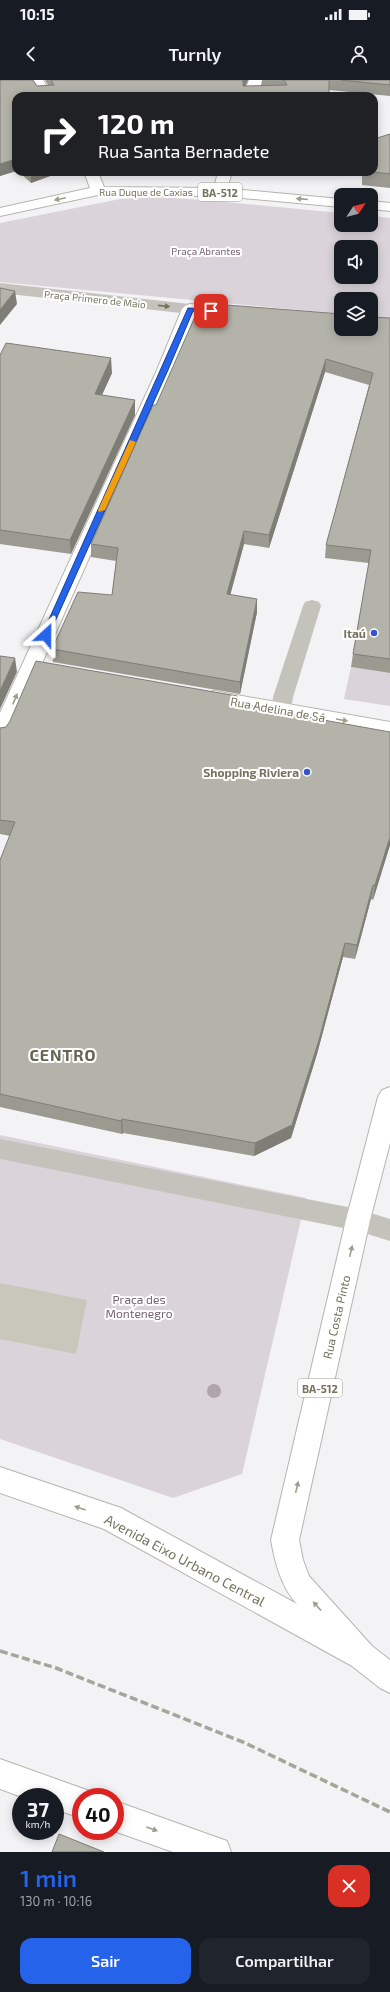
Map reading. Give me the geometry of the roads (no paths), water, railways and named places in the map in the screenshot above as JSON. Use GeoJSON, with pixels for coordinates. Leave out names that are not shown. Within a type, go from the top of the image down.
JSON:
{"type":"FeatureCollection","features":[{"type":"Feature","properties":{"kind":"main road"},"geometry":{"type":"LineString","coordinates":[[36,80],[44,92]]}},
{"type":"Feature","properties":{"kind":"main road"},"geometry":{"type":"LineString","coordinates":[[255,92],[256,80]]}},
{"type":"Feature","properties":{"kind":"main road"},"geometry":{"type":"LineString","coordinates":[[92,176],[98,191]]}},
{"type":"Feature","properties":{"kind":"main road"},"geometry":{"type":"LineString","coordinates":[[220,192],[224,176]]}},
{"type":"Feature","properties":{"kind":"main road","name":"Rua Duque de Caxias"},"geometry":{"type":"LineString","coordinates":[[0,212],[98,191],[220,192],[334,201]]}},
{"type":"Feature","properties":{"kind":"main road"},"geometry":{"type":"LineString","coordinates":[[378,206],[389,207]]}},
{"type":"Feature","properties":{"kind":"main road"},"geometry":{"type":"LineString","coordinates":[[0,735],[18,692],[32,666],[165,370],[190,309],[242,314]]}},
{"type":"Feature","properties":{"kind":"main road","name":"Rua Adelina de Sá"},"geometry":{"type":"LineString","coordinates":[[195,694],[390,729]]}},
{"type":"Feature","properties":{"kind":"main road","name":"Rua Costa Pinto"},"geometry":{"type":"LineString","coordinates":[[362,1656],[299,1586],[289,1560],[284,1540],[358,1220],[390,1097]]}},
{"type":"Feature","properties":{"kind":"main road","name":"Avenida Eixo Urbano Central"},"geometry":{"type":"LineString","coordinates":[[0,1480],[111,1518],[362,1656]]}},
{"type":"Feature","properties":{"kind":"main road","name":"BA-512"},"geometry":{"type":"LineString","coordinates":[[362,1656],[390,1678]]}},
{"type":"Feature","properties":{"kind":"main road"},"geometry":{"type":"LineString","coordinates":[[0,1774],[72,1800]]}},
{"type":"Feature","properties":{"kind":"main road"},"geometry":{"type":"LineString","coordinates":[[124,1819],[216,1852]]}},
{"type":"Feature","properties":{"kind":"street","name":"Praça Primero de Maio"},"geometry":{"type":"LineString","coordinates":[[0,288],[190,309]]}},
{"type":"Feature","properties":{"kind":"street"},"geometry":{"type":"LineString","coordinates":[[282,710],[283,697],[312,606]]}},
{"type":"Feature","properties":{"kind":"street"},"geometry":{"type":"LineString","coordinates":[[0,1149],[358,1220],[390,1230]]}},
{"type":"Feature","properties":{"kind":"railway"},"geometry":{"type":"LineString","coordinates":[[0,1651],[56,1668],[243,1742],[390,1812]]}},
{"type":"Feature","properties":{"kind":"place","name":"Itaú"},"geometry":{"type":"Point","coordinates":[374,633]}},
{"type":"Feature","properties":{"kind":"place","name":"Shopping Riviera"},"geometry":{"type":"Point","coordinates":[307,772]}},
{"type":"Feature","properties":{"kind":"district","name":"CENTRO"},"geometry":{"type":"Point","coordinates":[63,1054]}},
{"type":"Feature","properties":{"kind":"park label","name":"Praça Abrantes"},"geometry":{"type":"Point","coordinates":[206,251]}},
{"type":"Feature","properties":{"kind":"park label","name":"Praça des Montenegro"},"geometry":{"type":"Point","coordinates":[139,1306]}}]}
